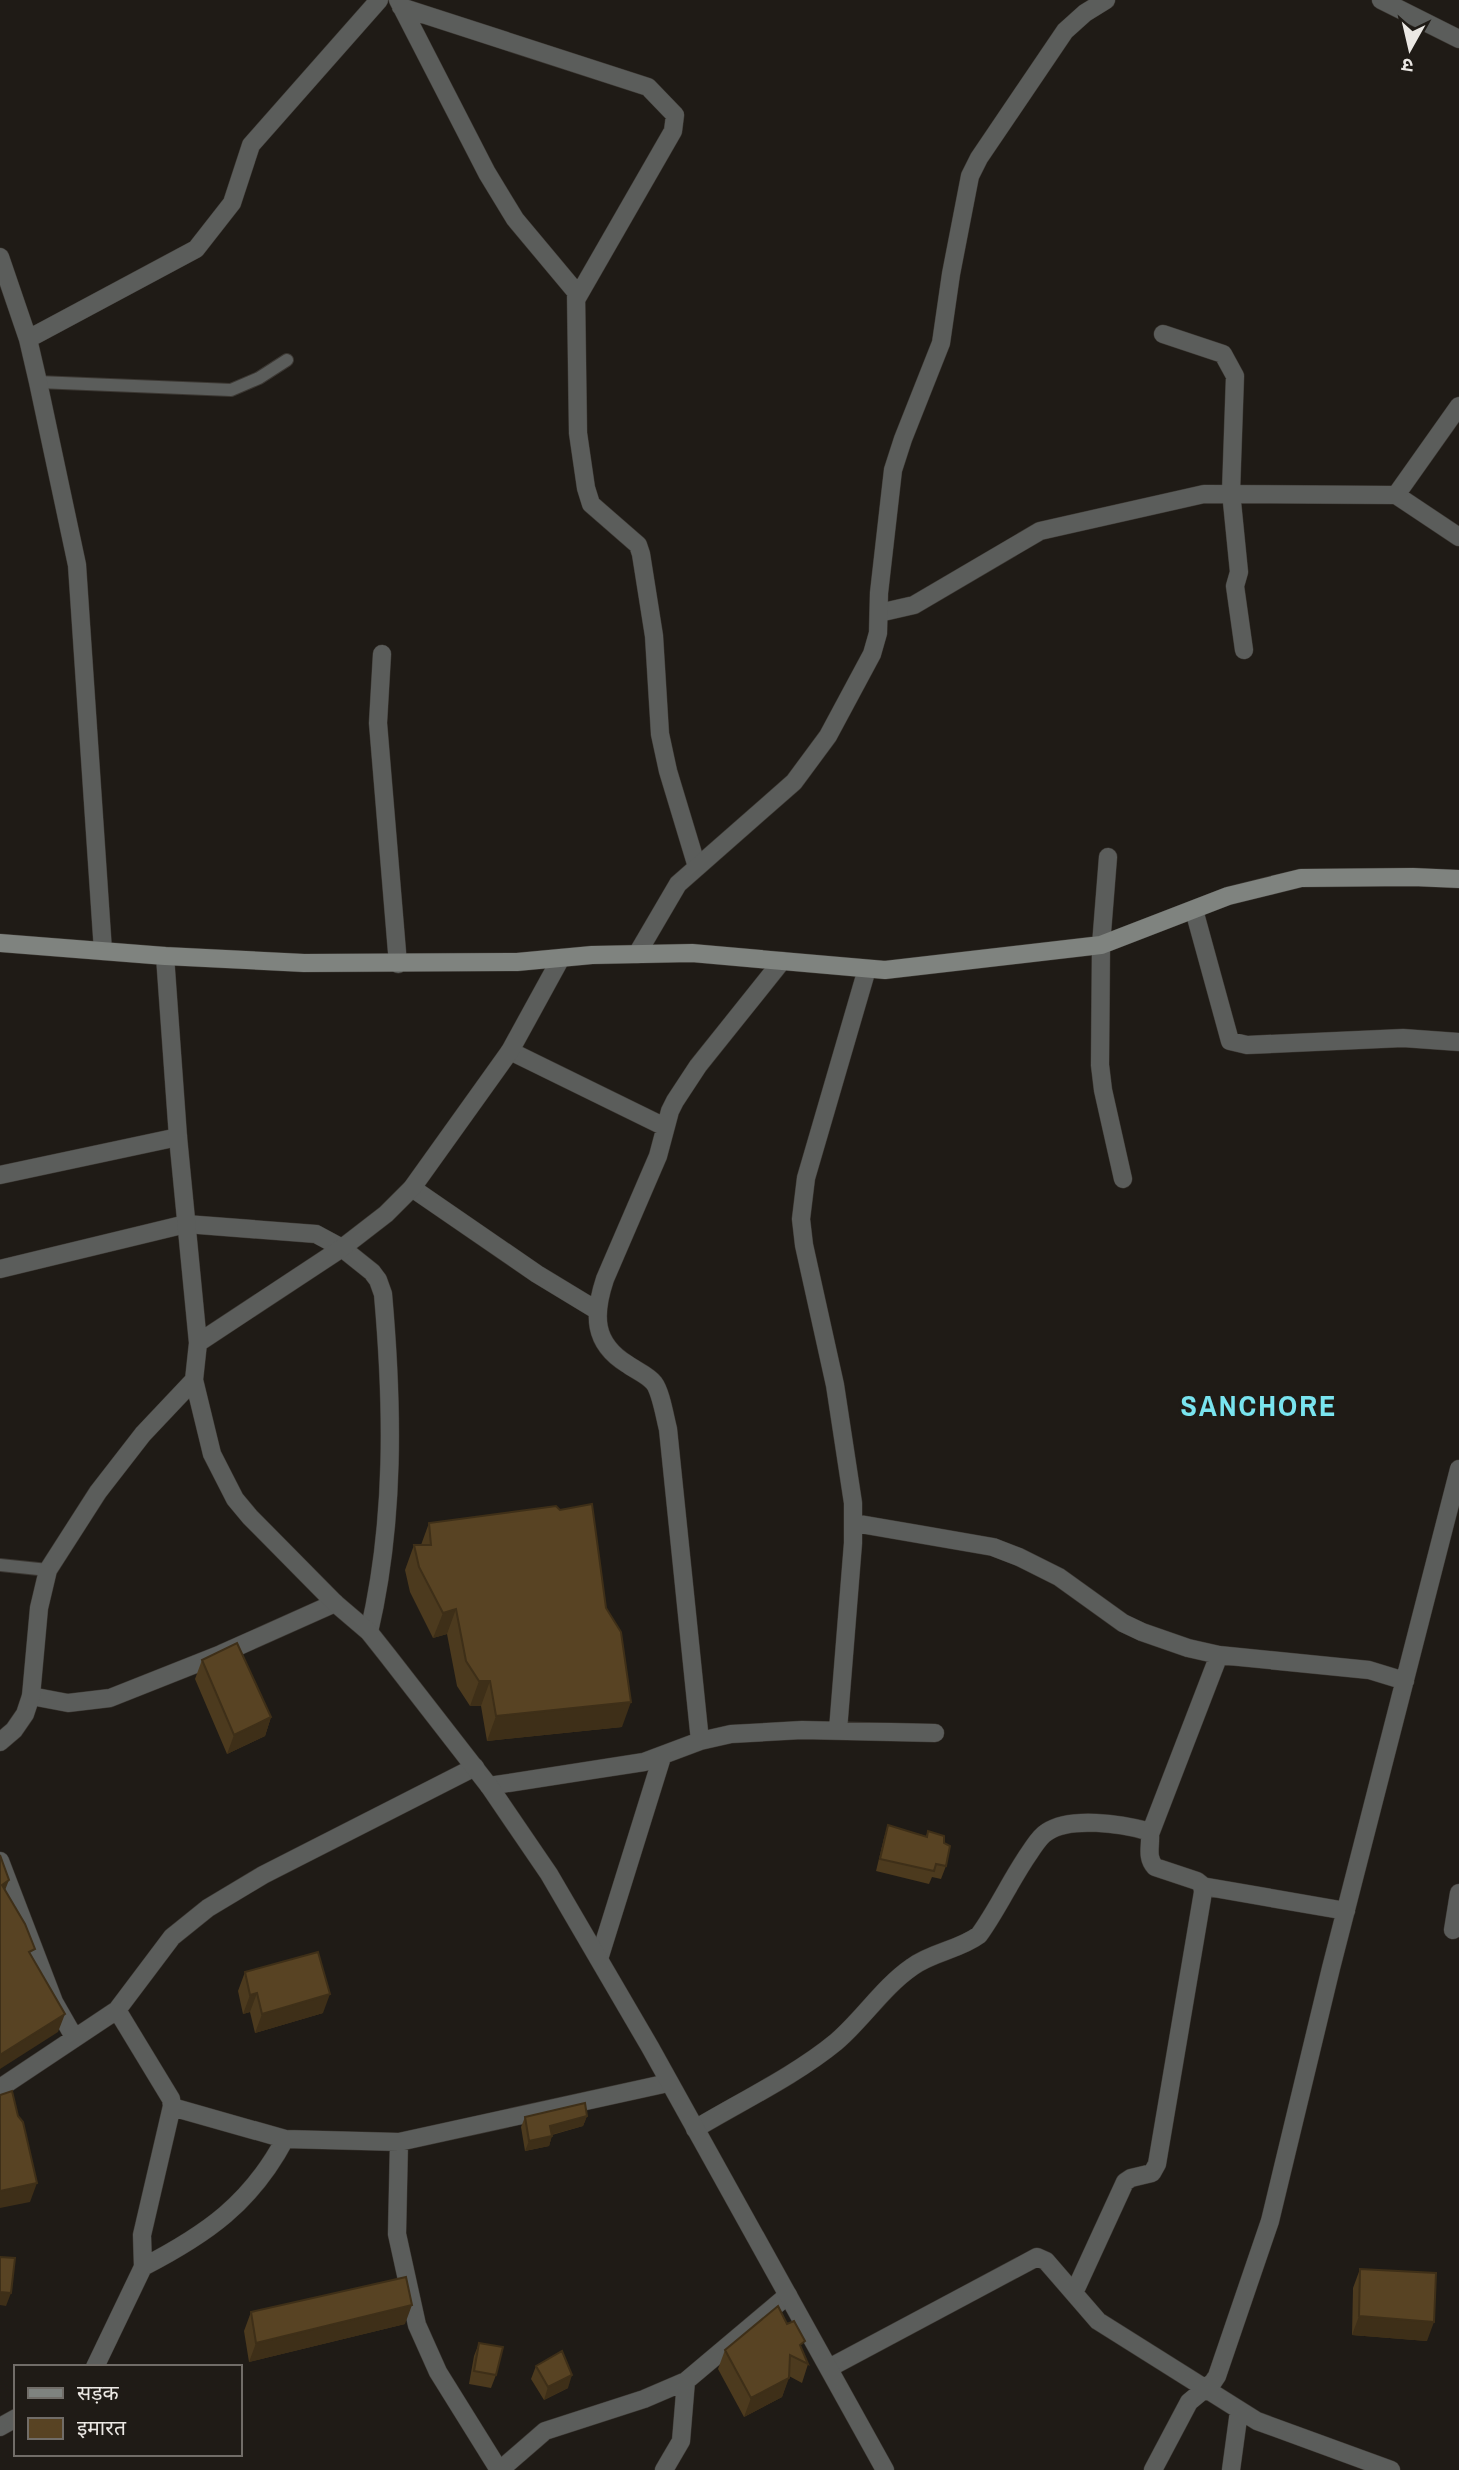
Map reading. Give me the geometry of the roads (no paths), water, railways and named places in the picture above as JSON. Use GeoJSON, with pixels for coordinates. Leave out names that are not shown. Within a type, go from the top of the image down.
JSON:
{"type":"FeatureCollection","features":[{"type":"Feature","properties":{"kind":"main road"},"geometry":{"type":"LineString","coordinates":[[0,943],[165,956],[304,963],[517,962],[692,953],[885,970],[1101,945],[1240,893],[1301,878],[1459,879]]}},
{"type":"Feature","properties":{"kind":"street"},"geometry":{"type":"LineString","coordinates":[[28,339],[196,249],[232,203],[251,145],[379,0]]}},
{"type":"Feature","properties":{"kind":"street"},"geometry":{"type":"LineString","coordinates":[[637,954],[671,891],[781,796],[818,751],[872,654],[878,634],[893,470],[941,343],[970,176],[979,158],[1065,31],[1085,13],[1106,0]]}},
{"type":"Feature","properties":{"kind":"street"},"geometry":{"type":"LineString","coordinates":[[1381,0],[1459,39]]}},
{"type":"Feature","properties":{"kind":"street"},"geometry":{"type":"LineString","coordinates":[[400,3],[487,173],[515,219],[572,286],[577,298],[578,433],[586,488],[592,504],[638,545],[641,554],[654,636],[660,734],[668,771],[697,867]]}},
{"type":"Feature","properties":{"kind":"street"},"geometry":{"type":"LineString","coordinates":[[400,3],[648,87],[675,115],[673,131],[577,298]]}},
{"type":"Feature","properties":{"kind":"street"},"geometry":{"type":"LineString","coordinates":[[0,257],[28,339],[77,565],[103,951]]}},
{"type":"Feature","properties":{"kind":"street"},"geometry":{"type":"LineString","coordinates":[[1164,334],[1223,354],[1235,376],[1231,492],[1238,572],[1235,586],[1244,650]]}},
{"type":"Feature","properties":{"kind":"street"},"geometry":{"type":"LineString","coordinates":[[1396,495],[1459,406]]}},
{"type":"Feature","properties":{"kind":"street"},"geometry":{"type":"LineString","coordinates":[[879,613],[914,605],[1040,531],[1203,494],[1231,492],[1396,495],[1459,537]]}},
{"type":"Feature","properties":{"kind":"street"},"geometry":{"type":"LineString","coordinates":[[382,654],[378,723],[398,964]]}},
{"type":"Feature","properties":{"kind":"street"},"geometry":{"type":"LineString","coordinates":[[1108,858],[1101,945],[1100,1065],[1103,1090],[1124,1179]]}},
{"type":"Feature","properties":{"kind":"street"},"geometry":{"type":"LineString","coordinates":[[1195,910],[1230,1041],[1247,1045],[1403,1038],[1459,1042]]}},
{"type":"Feature","properties":{"kind":"street"},"geometry":{"type":"LineString","coordinates":[[165,956],[178,1137],[198,1343],[194,1380],[212,1454],[235,1499],[250,1517],[335,1604],[369,1632],[475,1767],[549,1874],[885,2470]]}},
{"type":"Feature","properties":{"kind":"street"},"geometry":{"type":"LineString","coordinates":[[198,1343],[342,1248],[412,1188],[510,1051],[561,958]]}},
{"type":"Feature","properties":{"kind":"street"},"geometry":{"type":"LineString","coordinates":[[700,1741],[668,1429],[654,1383],[620,1360],[604,1345],[598,1311],[605,1279],[658,1156],[675,1101],[698,1066],[782,961]]}},
{"type":"Feature","properties":{"kind":"street"},"geometry":{"type":"LineString","coordinates":[[838,1730],[854,1524],[851,1484],[835,1385],[804,1245],[801,1219],[802,1198],[809,1166],[867,969]]}},
{"type":"Feature","properties":{"kind":"street"},"geometry":{"type":"LineString","coordinates":[[510,1051],[666,1127]]}},
{"type":"Feature","properties":{"kind":"street"},"geometry":{"type":"LineString","coordinates":[[0,1175],[178,1137]]}},
{"type":"Feature","properties":{"kind":"street"},"geometry":{"type":"LineString","coordinates":[[412,1188],[537,1274],[598,1311]]}},
{"type":"Feature","properties":{"kind":"street"},"geometry":{"type":"LineString","coordinates":[[0,1269],[186,1224],[309,1232],[342,1248],[378,1280],[383,1300],[390,1414],[390,1475],[380,1584],[369,1632]]}},
{"type":"Feature","properties":{"kind":"street"},"geometry":{"type":"LineString","coordinates":[[0,1742],[14,1730],[25,1714],[31,1696],[39,1608],[48,1570],[113,1473],[143,1434],[194,1380]]}},
{"type":"Feature","properties":{"kind":"street"},"geometry":{"type":"LineString","coordinates":[[1153,2470],[1189,2402],[1217,2376],[1267,2231],[1459,1469]]}},
{"type":"Feature","properties":{"kind":"street"},"geometry":{"type":"LineString","coordinates":[[854,1524],[993,1547],[1044,1568],[1123,1623],[1188,1648],[1219,1655],[1369,1670],[1405,1681]]}},
{"type":"Feature","properties":{"kind":"street"},"geometry":{"type":"LineString","coordinates":[[31,1696],[68,1703],[110,1698],[221,1654],[335,1604]]}},
{"type":"Feature","properties":{"kind":"street"},"geometry":{"type":"LineString","coordinates":[[1219,1655],[1150,1835],[1149,1859],[1155,1867],[1197,1881],[1202,1886],[1346,1911]]}},
{"type":"Feature","properties":{"kind":"street"},"geometry":{"type":"LineString","coordinates":[[489,1786],[644,1762],[700,1741],[731,1734],[802,1730],[935,1733]]}},
{"type":"Feature","properties":{"kind":"street"},"geometry":{"type":"LineString","coordinates":[[599,1959],[662,1757]]}},
{"type":"Feature","properties":{"kind":"street"},"geometry":{"type":"LineString","coordinates":[[0,2088],[117,2010],[172,1937],[208,1908],[263,1875],[475,1767]]}},
{"type":"Feature","properties":{"kind":"street"},"geometry":{"type":"LineString","coordinates":[[695,2129],[823,2052],[909,1968],[925,1958],[971,1941],[979,1935],[1017,1869],[1047,1832],[1062,1825],[1099,1824],[1124,1826],[1150,1835]]}},
{"type":"Feature","properties":{"kind":"street"},"geometry":{"type":"LineString","coordinates":[[0,1861],[54,2002],[74,2037]]}},
{"type":"Feature","properties":{"kind":"street"},"geometry":{"type":"LineString","coordinates":[[1074,2293],[1125,2182],[1130,2178],[1152,2173],[1157,2164],[1202,1886]]}},
{"type":"Feature","properties":{"kind":"street"},"geometry":{"type":"LineString","coordinates":[[1454,1930],[1459,1893]]}},
{"type":"Feature","properties":{"kind":"street"},"geometry":{"type":"LineString","coordinates":[[96,2365],[143,2267],[142,2235],[172,2107],[171,2099],[117,2010]]}},
{"type":"Feature","properties":{"kind":"street"},"geometry":{"type":"LineString","coordinates":[[172,2107],[243,2129],[285,2138],[399,2141],[668,2083]]}},
{"type":"Feature","properties":{"kind":"street"},"geometry":{"type":"LineString","coordinates":[[143,2267],[174,2251],[233,2210],[261,2179],[285,2138]]}},
{"type":"Feature","properties":{"kind":"street"},"geometry":{"type":"LineString","coordinates":[[399,2141],[397,2234],[417,2325],[438,2372],[500,2470],[545,2431],[645,2399],[687,2381],[788,2295]]}},
{"type":"Feature","properties":{"kind":"street"},"geometry":{"type":"LineString","coordinates":[[829,2368],[1037,2257],[1046,2261],[1098,2321],[1207,2387],[1239,2411],[1257,2421],[1391,2470]]}},
{"type":"Feature","properties":{"kind":"street"},"geometry":{"type":"LineString","coordinates":[[664,2470],[681,2441],[687,2381]]}},
{"type":"Feature","properties":{"kind":"street"},"geometry":{"type":"LineString","coordinates":[[1231,2470],[1239,2411]]}},
{"type":"Feature","properties":{"kind":"lane"},"geometry":{"type":"LineString","coordinates":[[38,382],[231,390],[259,378],[287,360]]}},
{"type":"Feature","properties":{"kind":"lane"},"geometry":{"type":"LineString","coordinates":[[0,1565],[48,1570]]}},
{"type":"Feature","properties":{"kind":"district","name":"SANCHORE"},"geometry":{"type":"Point","coordinates":[1259,1405]}}]}
